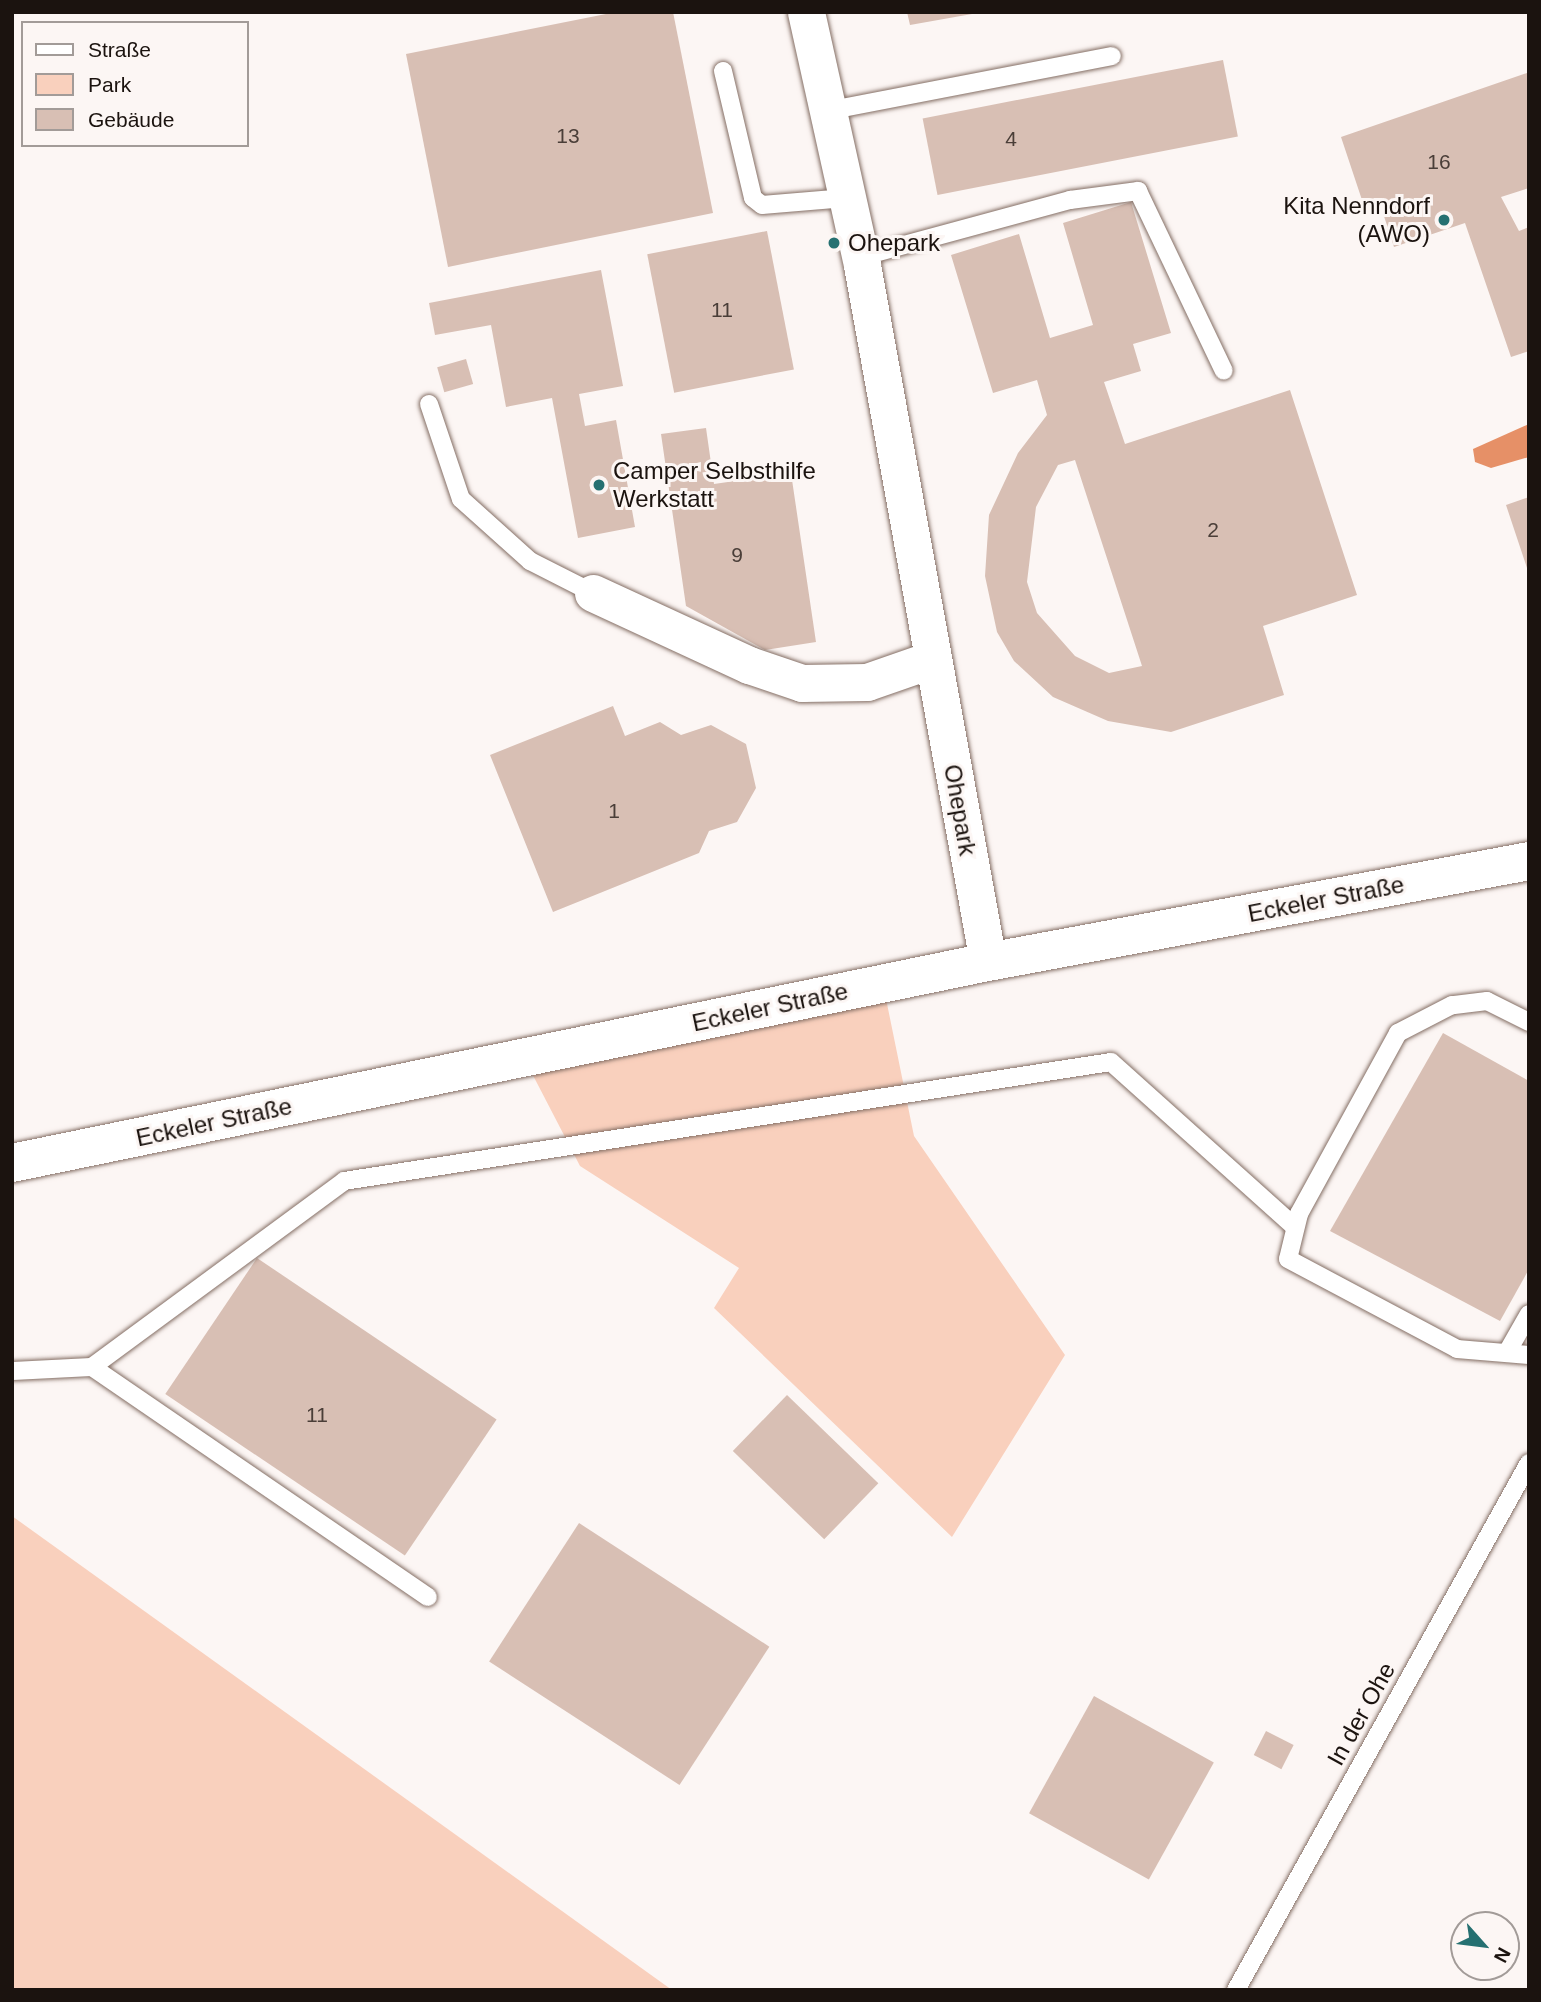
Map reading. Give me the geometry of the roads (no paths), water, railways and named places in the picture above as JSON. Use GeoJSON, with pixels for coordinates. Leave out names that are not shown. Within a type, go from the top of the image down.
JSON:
{"type":"FeatureCollection","features":[{"type":"Feature","properties":{"kind":"street","name":"Ohepark"},"geometry":{"type":"LineString","coordinates":[[806,12],[860,257],[988,962]]}},
{"type":"Feature","properties":{"kind":"street"},"geometry":{"type":"LineString","coordinates":[[593,593],[749,665],[802,683],[867,682],[933,659]]}},
{"type":"Feature","properties":{"kind":"street","name":"Eckeler Straße"},"geometry":{"type":"LineString","coordinates":[[12,1163],[988,962],[1529,861]]}},
{"type":"Feature","properties":{"kind":"lane"},"geometry":{"type":"LineString","coordinates":[[827,111],[1112,56]]}},
{"type":"Feature","properties":{"kind":"lane"},"geometry":{"type":"LineString","coordinates":[[723,71],[753,198],[762,205],[846,198]]}},
{"type":"Feature","properties":{"kind":"lane"},"geometry":{"type":"LineString","coordinates":[[860,257],[1070,200],[1138,191],[1224,371]]}},
{"type":"Feature","properties":{"kind":"lane"},"geometry":{"type":"LineString","coordinates":[[429,404],[461,499],[530,561],[593,593]]}},
{"type":"Feature","properties":{"kind":"lane"},"geometry":{"type":"LineString","coordinates":[[1529,1022],[1487,1001],[1452,1005],[1398,1033],[1296,1227],[1288,1259],[1457,1349],[1509,1349],[1529,1355]]}},
{"type":"Feature","properties":{"kind":"lane"},"geometry":{"type":"LineString","coordinates":[[12,1371],[92,1367],[344,1181],[1111,1062],[1296,1227]]}},
{"type":"Feature","properties":{"kind":"lane"},"geometry":{"type":"LineString","coordinates":[[1509,1349],[1529,1314]]}},
{"type":"Feature","properties":{"kind":"lane"},"geometry":{"type":"LineString","coordinates":[[92,1367],[428,1597]]}},
{"type":"Feature","properties":{"kind":"lane","name":"In der Ohe"},"geometry":{"type":"LineString","coordinates":[[1236,1990],[1529,1463]]}},
{"type":"Feature","properties":{"kind":"place","name":"Kita Nenndorf (AWO)"},"geometry":{"type":"Point","coordinates":[1444,220]}},
{"type":"Feature","properties":{"kind":"place","name":"Ohepark"},"geometry":{"type":"Point","coordinates":[834,243]}},
{"type":"Feature","properties":{"kind":"place","name":"Camper Selbsthilfe Werkstatt"},"geometry":{"type":"Point","coordinates":[599,485]}}]}
